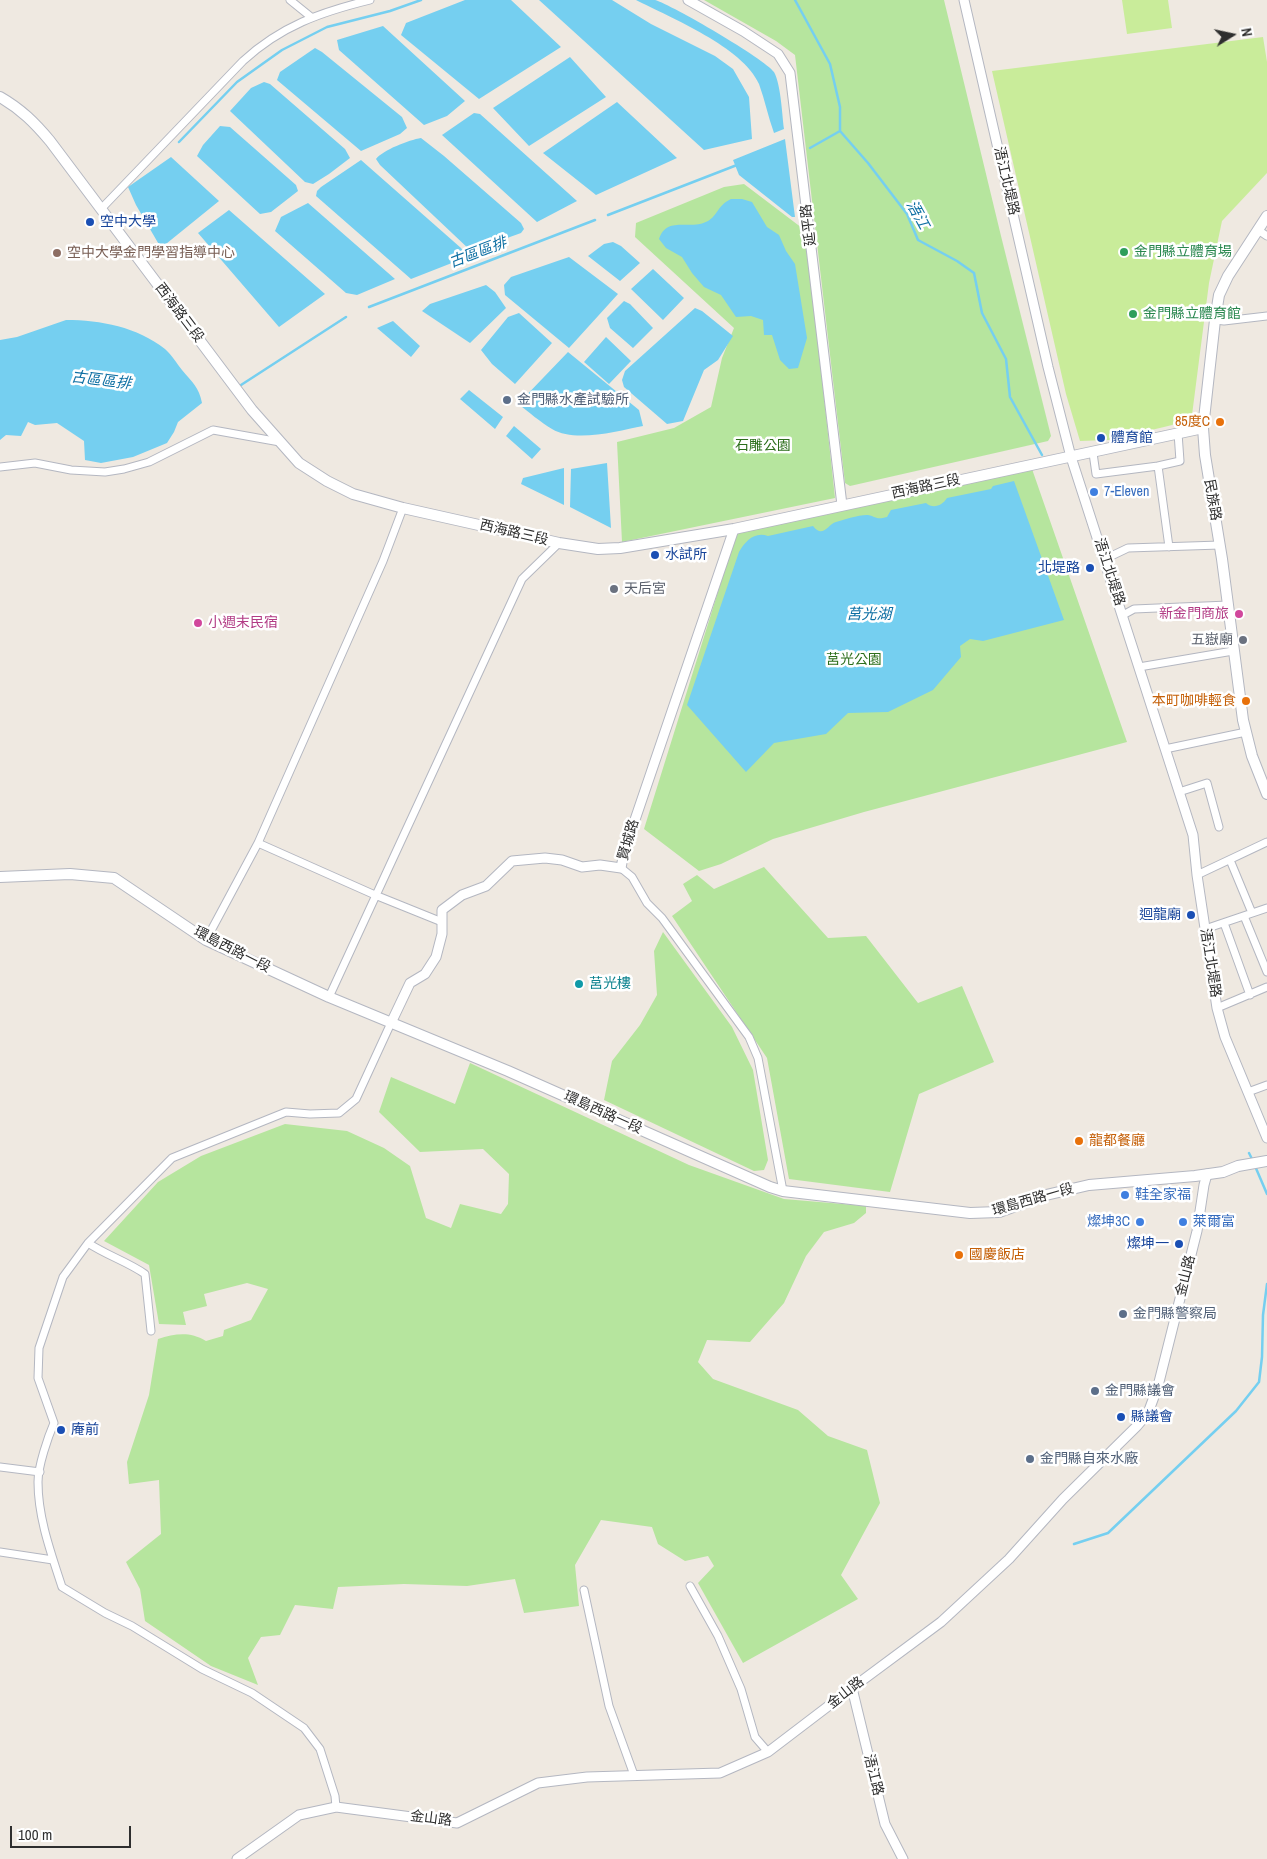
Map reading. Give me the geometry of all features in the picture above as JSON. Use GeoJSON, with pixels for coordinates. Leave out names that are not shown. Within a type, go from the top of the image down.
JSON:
{"type":"FeatureCollection","features":[{"type":"Feature","properties":{"kind":"main road","name":"西海路三段"},"geometry":{"type":"LineString","coordinates":[[0,97],[16,106],[30,118],[50,141],[252,410],[299,463],[354,494],[403,508],[559,543],[598,549],[620,548],[734,529],[1203,428]]}},
{"type":"Feature","properties":{"kind":"main road","name":"民族路"},"geometry":{"type":"LineString","coordinates":[[1267,216],[1228,276],[1220,295],[1215,320],[1203,428],[1204,455],[1220,545],[1233,651],[1246,732],[1252,756],[1267,794]]}},
{"type":"Feature","properties":{"kind":"main road","name":"環島西路一段"},"geometry":{"type":"LineString","coordinates":[[0,876],[70,874],[114,878],[206,940],[329,997],[508,1071],[783,1191],[946,1210],[992,1213],[1046,1195],[1089,1184],[1106,1184],[1223,1172],[1238,1166],[1267,1161]]}},
{"type":"Feature","properties":{"kind":"street"},"geometry":{"type":"LineString","coordinates":[[290,0],[311,18]]}},
{"type":"Feature","properties":{"kind":"street"},"geometry":{"type":"LineString","coordinates":[[101,209],[250,54],[272,38],[311,18],[333,9],[370,0]]}},
{"type":"Feature","properties":{"kind":"street","name":"延平路"},"geometry":{"type":"LineString","coordinates":[[688,0],[743,31],[778,54],[790,73],[842,505]]}},
{"type":"Feature","properties":{"kind":"street","name":"浯江北堤路"},"geometry":{"type":"LineString","coordinates":[[964,0],[1048,367],[1071,457],[1193,835],[1197,875],[1217,1008],[1225,1037],[1267,1138]]}},
{"type":"Feature","properties":{"kind":"street"},"geometry":{"type":"LineString","coordinates":[[1258,230],[1267,236]]}},
{"type":"Feature","properties":{"kind":"street"},"geometry":{"type":"LineString","coordinates":[[1215,320],[1224,321],[1267,316]]}},
{"type":"Feature","properties":{"kind":"street"},"geometry":{"type":"LineString","coordinates":[[0,467],[34,464],[71,470],[124,469],[149,462],[213,430],[281,442]]}},
{"type":"Feature","properties":{"kind":"street"},"geometry":{"type":"LineString","coordinates":[[1093,453],[1096,474],[1158,466],[1180,461],[1178,434]]}},
{"type":"Feature","properties":{"kind":"street"},"geometry":{"type":"LineString","coordinates":[[1158,466],[1169,547]]}},
{"type":"Feature","properties":{"kind":"street"},"geometry":{"type":"LineString","coordinates":[[206,940],[258,843],[384,561],[403,508]]}},
{"type":"Feature","properties":{"kind":"street","name":"賢城路"},"geometry":{"type":"LineString","coordinates":[[391,1023],[410,983],[425,974],[436,958],[442,934],[442,910],[462,895],[486,886],[512,861],[545,858],[562,860],[582,867],[600,865],[621,868],[627,843],[734,529]]}},
{"type":"Feature","properties":{"kind":"street"},"geometry":{"type":"LineString","coordinates":[[329,997],[522,578],[559,543]]}},
{"type":"Feature","properties":{"kind":"street"},"geometry":{"type":"LineString","coordinates":[[1105,559],[1128,548],[1220,545]]}},
{"type":"Feature","properties":{"kind":"street"},"geometry":{"type":"LineString","coordinates":[[1123,615],[1134,609],[1228,604]]}},
{"type":"Feature","properties":{"kind":"street"},"geometry":{"type":"LineString","coordinates":[[1139,667],[1233,651]]}},
{"type":"Feature","properties":{"kind":"street"},"geometry":{"type":"LineString","coordinates":[[1165,749],[1246,732]]}},
{"type":"Feature","properties":{"kind":"street"},"geometry":{"type":"LineString","coordinates":[[1179,792],[1207,783],[1219,827]]}},
{"type":"Feature","properties":{"kind":"street"},"geometry":{"type":"LineString","coordinates":[[1197,875],[1267,842]]}},
{"type":"Feature","properties":{"kind":"street"},"geometry":{"type":"LineString","coordinates":[[258,843],[375,895],[442,922]]}},
{"type":"Feature","properties":{"kind":"street"},"geometry":{"type":"LineString","coordinates":[[1230,860],[1252,914]]}},
{"type":"Feature","properties":{"kind":"street"},"geometry":{"type":"LineString","coordinates":[[621,868],[632,877],[647,903],[662,918],[749,1037],[758,1058],[783,1191]]}},
{"type":"Feature","properties":{"kind":"street"},"geometry":{"type":"LineString","coordinates":[[1205,929],[1267,908]]}},
{"type":"Feature","properties":{"kind":"street"},"geometry":{"type":"LineString","coordinates":[[1244,916],[1267,972]]}},
{"type":"Feature","properties":{"kind":"street"},"geometry":{"type":"LineString","coordinates":[[1224,923],[1250,995]]}},
{"type":"Feature","properties":{"kind":"street"},"geometry":{"type":"LineString","coordinates":[[1217,1008],[1267,987]]}},
{"type":"Feature","properties":{"kind":"street"},"geometry":{"type":"LineString","coordinates":[[336,1807],[335,1796],[320,1749],[304,1728],[252,1693],[202,1669],[132,1626],[105,1613],[62,1587],[41,1516],[38,1480],[48,1436],[54,1422],[38,1378],[39,1348],[64,1276],[88,1243],[172,1158],[286,1112],[310,1114],[339,1113],[356,1099],[391,1023]]}},
{"type":"Feature","properties":{"kind":"street"},"geometry":{"type":"LineString","coordinates":[[1248,1092],[1267,1085]]}},
{"type":"Feature","properties":{"kind":"street","name":"金山路"},"geometry":{"type":"LineString","coordinates":[[237,1859],[299,1815],[336,1807],[457,1823],[538,1783],[587,1777],[720,1773],[768,1752],[948,1616],[1009,1559],[1063,1499],[1148,1413],[1163,1369],[1195,1240],[1207,1174]]}},
{"type":"Feature","properties":{"kind":"street"},"geometry":{"type":"LineString","coordinates":[[88,1243],[145,1274],[151,1331]]}},
{"type":"Feature","properties":{"kind":"street"},"geometry":{"type":"LineString","coordinates":[[0,1467],[40,1472]]}},
{"type":"Feature","properties":{"kind":"street"},"geometry":{"type":"LineString","coordinates":[[0,1552],[53,1560]]}},
{"type":"Feature","properties":{"kind":"street"},"geometry":{"type":"LineString","coordinates":[[690,1586],[718,1636],[741,1689],[754,1737],[768,1752]]}},
{"type":"Feature","properties":{"kind":"street"},"geometry":{"type":"LineString","coordinates":[[584,1590],[609,1706],[634,1775]]}},
{"type":"Feature","properties":{"kind":"street","name":"浯江路"},"geometry":{"type":"LineString","coordinates":[[852,1688],[886,1824],[904,1859]]}},
{"type":"Feature","properties":{"kind":"green space"},"geometry":{"type":"Polygon","coordinates":[[[704,0],[944,0],[1051,436],[1048,441],[850,486],[845,483],[795,55],[776,41],[704,0]]]}},
{"type":"Feature","properties":{"kind":"green space"},"geometry":{"type":"Polygon","coordinates":[[[1122,0],[1168,0],[1172,28],[1127,34],[1122,0]]]}},
{"type":"Feature","properties":{"kind":"green space","name":"金門縣立體育場"},"geometry":{"type":"Polygon","coordinates":[[[1263,37],[1267,62],[1267,173],[1222,221],[1209,283],[1192,415],[1172,425],[1109,440],[1080,441],[1066,394],[992,71],[1263,37]]]}},
{"type":"Feature","properties":{"kind":"green space","name":"石雕公園"},"geometry":{"type":"Polygon","coordinates":[[[744,184],[806,231],[835,498],[622,542],[617,442],[674,428],[711,407],[722,358],[734,328],[635,237],[636,223],[724,187],[744,184]]]}},
{"type":"Feature","properties":{"kind":"green space","name":"莒光公園"},"geometry":{"type":"Polygon","coordinates":[[[1032,469],[1127,742],[864,812],[773,839],[721,864],[699,871],[644,829],[737,531],[1032,469]]]}},
{"type":"Feature","properties":{"kind":"green space"},"geometry":{"type":"Polygon","coordinates":[[[764,867],[828,938],[866,936],[918,1003],[962,986],[994,1062],[919,1094],[890,1192],[789,1179],[767,1058],[672,916],[692,901],[683,884],[697,875],[714,889],[764,867]]]}},
{"type":"Feature","properties":{"kind":"green space"},"geometry":{"type":"Polygon","coordinates":[[[663,932],[732,1027],[753,1070],[768,1160],[764,1170],[754,1171],[604,1100],[612,1061],[640,1025],[657,995],[654,951],[663,932]]]}},
{"type":"Feature","properties":{"kind":"green space"},"geometry":{"type":"Polygon","coordinates":[[[470,1063],[689,1165],[784,1199],[866,1206],[866,1213],[854,1223],[824,1232],[806,1256],[784,1303],[750,1342],[707,1340],[698,1362],[713,1379],[798,1410],[828,1436],[867,1450],[880,1503],[841,1575],[858,1599],[743,1663],[698,1583],[714,1566],[708,1556],[685,1561],[658,1544],[652,1527],[601,1520],[575,1565],[579,1606],[524,1613],[515,1579],[467,1586],[404,1584],[338,1587],[333,1609],[295,1605],[280,1635],[261,1637],[248,1658],[258,1685],[211,1666],[145,1621],[140,1589],[126,1562],[161,1534],[159,1480],[129,1484],[127,1462],[149,1395],[158,1339],[182,1334],[206,1341],[223,1336],[224,1330],[251,1320],[268,1289],[247,1283],[204,1294],[207,1306],[183,1312],[186,1325],[159,1324],[149,1265],[104,1241],[158,1182],[201,1156],[285,1124],[347,1131],[384,1148],[410,1166],[426,1218],[451,1228],[460,1204],[501,1214],[508,1204],[509,1174],[483,1149],[420,1152],[379,1112],[391,1077],[455,1104],[470,1063]]]}},
{"type":"Feature","properties":{"kind":"water"},"geometry":{"type":"Polygon","coordinates":[[[465,0],[511,0],[561,47],[479,99],[401,35],[406,23],[465,0]]]}},
{"type":"Feature","properties":{"kind":"water"},"geometry":{"type":"Polygon","coordinates":[[[539,0],[612,0],[651,24],[715,56],[733,69],[749,97],[752,139],[704,150],[539,0]]]}},
{"type":"Feature","properties":{"kind":"water"},"geometry":{"type":"Polygon","coordinates":[[[636,0],[655,0],[665,4],[718,33],[767,65],[774,72],[778,84],[784,129],[774,133],[759,84],[751,71],[738,58],[705,35],[636,0]]]}},
{"type":"Feature","properties":{"kind":"water"},"geometry":{"type":"Polygon","coordinates":[[[383,26],[465,101],[447,116],[424,125],[339,50],[337,40],[383,26]]]}},
{"type":"Feature","properties":{"kind":"water"},"geometry":{"type":"Polygon","coordinates":[[[315,48],[402,117],[407,128],[400,134],[361,151],[277,80],[280,72],[315,48]]]}},
{"type":"Feature","properties":{"kind":"water"},"geometry":{"type":"Polygon","coordinates":[[[570,57],[606,97],[529,146],[493,108],[570,57]]]}},
{"type":"Feature","properties":{"kind":"water"},"geometry":{"type":"Polygon","coordinates":[[[264,82],[270,84],[345,149],[350,158],[313,184],[305,182],[230,111],[251,88],[264,82]]]}},
{"type":"Feature","properties":{"kind":"water"},"geometry":{"type":"Polygon","coordinates":[[[617,102],[677,158],[596,195],[543,153],[617,102]]]}},
{"type":"Feature","properties":{"kind":"water"},"geometry":{"type":"Polygon","coordinates":[[[474,113],[480,114],[577,201],[537,222],[442,135],[474,113]]]}},
{"type":"Feature","properties":{"kind":"water"},"geometry":{"type":"Polygon","coordinates":[[[220,126],[230,127],[296,185],[298,191],[271,212],[260,214],[197,156],[203,145],[220,126]]]}},
{"type":"Feature","properties":{"kind":"water"},"geometry":{"type":"Polygon","coordinates":[[[421,138],[521,223],[524,229],[521,233],[471,251],[380,165],[376,159],[384,152],[421,138]]]}},
{"type":"Feature","properties":{"kind":"water"},"geometry":{"type":"Polygon","coordinates":[[[785,139],[795,217],[792,217],[739,175],[733,160],[785,139]]]}},
{"type":"Feature","properties":{"kind":"water"},"geometry":{"type":"Polygon","coordinates":[[[171,157],[219,201],[161,248],[136,205],[128,187],[171,157]]]}},
{"type":"Feature","properties":{"kind":"water"},"geometry":{"type":"Polygon","coordinates":[[[361,160],[461,248],[465,254],[462,259],[411,279],[316,196],[317,191],[321,187],[361,160]]]}},
{"type":"Feature","properties":{"kind":"water"},"geometry":{"type":"Polygon","coordinates":[[[731,199],[742,199],[752,202],[767,227],[779,235],[786,251],[795,264],[807,338],[798,368],[789,369],[780,360],[772,335],[764,335],[763,320],[751,316],[736,317],[721,295],[704,287],[682,257],[666,248],[659,239],[668,227],[673,225],[694,225],[708,221],[723,204],[731,199]]]}},
{"type":"Feature","properties":{"kind":"water"},"geometry":{"type":"Polygon","coordinates":[[[308,203],[395,279],[357,295],[346,293],[275,231],[281,217],[308,203]]]}},
{"type":"Feature","properties":{"kind":"water"},"geometry":{"type":"Polygon","coordinates":[[[229,210],[325,294],[279,327],[198,233],[229,210]]]}},
{"type":"Feature","properties":{"kind":"water"},"geometry":{"type":"Polygon","coordinates":[[[613,242],[621,246],[640,263],[620,281],[588,256],[604,244],[613,242]]]}},
{"type":"Feature","properties":{"kind":"water"},"geometry":{"type":"Polygon","coordinates":[[[569,257],[618,294],[569,348],[505,295],[504,285],[511,277],[569,257]]]}},
{"type":"Feature","properties":{"kind":"water"},"geometry":{"type":"Polygon","coordinates":[[[653,269],[684,298],[663,320],[631,289],[653,269]]]}},
{"type":"Feature","properties":{"kind":"water"},"geometry":{"type":"Polygon","coordinates":[[[486,285],[495,292],[506,308],[470,343],[422,311],[430,304],[486,285]]]}},
{"type":"Feature","properties":{"kind":"water"},"geometry":{"type":"Polygon","coordinates":[[[624,301],[630,304],[653,328],[633,348],[610,328],[607,318],[624,301]]]}},
{"type":"Feature","properties":{"kind":"water"},"geometry":{"type":"Polygon","coordinates":[[[695,308],[702,311],[733,336],[718,360],[704,370],[683,421],[667,424],[624,387],[622,380],[625,371],[695,308]]]}},
{"type":"Feature","properties":{"kind":"water"},"geometry":{"type":"Polygon","coordinates":[[[519,313],[552,343],[515,384],[492,364],[481,350],[508,317],[519,313]]]}},
{"type":"Feature","properties":{"kind":"water"},"geometry":{"type":"Polygon","coordinates":[[[66,320],[92,321],[118,326],[154,341],[168,351],[192,381],[202,403],[178,422],[167,443],[133,457],[101,463],[85,460],[84,441],[57,423],[35,425],[28,422],[21,436],[6,435],[0,440],[0,340],[17,337],[66,320]]]}},
{"type":"Feature","properties":{"kind":"water"},"geometry":{"type":"Polygon","coordinates":[[[393,321],[420,346],[411,357],[377,328],[393,321]]]}},
{"type":"Feature","properties":{"kind":"water"},"geometry":{"type":"Polygon","coordinates":[[[606,337],[631,361],[609,384],[584,362],[606,337]]]}},
{"type":"Feature","properties":{"kind":"water"},"geometry":{"type":"Polygon","coordinates":[[[568,352],[639,410],[643,426],[597,435],[572,435],[552,429],[518,404],[568,352]]]}},
{"type":"Feature","properties":{"kind":"water"},"geometry":{"type":"Polygon","coordinates":[[[469,390],[503,417],[495,429],[460,399],[469,390]]]}},
{"type":"Feature","properties":{"kind":"water"},"geometry":{"type":"Polygon","coordinates":[[[514,426],[541,449],[532,459],[506,436],[514,426]]]}},
{"type":"Feature","properties":{"kind":"water"},"geometry":{"type":"Polygon","coordinates":[[[607,463],[611,528],[570,507],[571,469],[607,463]]]}},
{"type":"Feature","properties":{"kind":"water"},"geometry":{"type":"Polygon","coordinates":[[[564,468],[564,505],[521,484],[523,478],[564,468]]]}},
{"type":"Feature","properties":{"kind":"water","name":"莒光湖"},"geometry":{"type":"Polygon","coordinates":[[[1014,481],[1064,620],[983,641],[970,639],[960,646],[961,657],[933,690],[888,712],[848,713],[826,734],[774,743],[746,772],[687,705],[739,552],[751,538],[813,526],[817,530],[823,531],[833,523],[861,515],[883,518],[887,517],[891,510],[926,503],[937,506],[947,498],[991,489],[993,486],[1014,481]]]}},
{"type":"Feature","properties":{"kind":"waterway"},"geometry":{"type":"LineString","coordinates":[[179,142],[237,82],[282,50],[327,27],[390,11],[421,0]]}},
{"type":"Feature","properties":{"kind":"waterway","name":"浯江"},"geometry":{"type":"LineString","coordinates":[[795,0],[830,64],[840,107],[840,131],[868,163],[907,214],[918,240],[957,261],[974,273],[982,313],[1006,359],[1010,397],[1042,455]]}},
{"type":"Feature","properties":{"kind":"waterway","name":"古區區排"},"geometry":{"type":"LineString","coordinates":[[810,148],[840,131]]}},
{"type":"Feature","properties":{"kind":"waterway","name":"古區區排"},"geometry":{"type":"LineString","coordinates":[[608,215],[737,165]]}},
{"type":"Feature","properties":{"kind":"waterway","name":"古區區排"},"geometry":{"type":"LineString","coordinates":[[369,307],[595,220]]}},
{"type":"Feature","properties":{"kind":"waterway","name":"古區區排"},"geometry":{"type":"LineString","coordinates":[[241,385],[346,317]]}},
{"type":"Feature","properties":{"kind":"waterway","name":"浯江"},"geometry":{"type":"LineString","coordinates":[[1249,1153],[1253,1161]]}},
{"type":"Feature","properties":{"kind":"waterway","name":"浯江"},"geometry":{"type":"LineString","coordinates":[[1255,1166],[1267,1194]]}},
{"type":"Feature","properties":{"kind":"waterway"},"geometry":{"type":"LineString","coordinates":[[1074,1544],[1108,1533],[1236,1411],[1259,1382],[1267,1284]]}},
{"type":"Feature","properties":{"kind":"place","name":"空中大學"},"geometry":{"type":"Point","coordinates":[90,222]}},
{"type":"Feature","properties":{"kind":"place","name":"金門縣立體育場"},"geometry":{"type":"Point","coordinates":[1124,252]}},
{"type":"Feature","properties":{"kind":"place","name":"空中大學金門學習指導中心"},"geometry":{"type":"Point","coordinates":[57,253]}},
{"type":"Feature","properties":{"kind":"place","name":"金門縣立體育館"},"geometry":{"type":"Point","coordinates":[1133,314]}},
{"type":"Feature","properties":{"kind":"place","name":"金門縣水產試驗所"},"geometry":{"type":"Point","coordinates":[507,400]}},
{"type":"Feature","properties":{"kind":"place","name":"85度C"},"geometry":{"type":"Point","coordinates":[1220,422]}},
{"type":"Feature","properties":{"kind":"place","name":"體育館"},"geometry":{"type":"Point","coordinates":[1101,438]}},
{"type":"Feature","properties":{"kind":"place","name":"7-Eleven"},"geometry":{"type":"Point","coordinates":[1094,492]}},
{"type":"Feature","properties":{"kind":"place","name":"水試所"},"geometry":{"type":"Point","coordinates":[655,555]}},
{"type":"Feature","properties":{"kind":"place","name":"北堤路"},"geometry":{"type":"Point","coordinates":[1090,568]}},
{"type":"Feature","properties":{"kind":"place","name":"天后宮"},"geometry":{"type":"Point","coordinates":[614,589]}},
{"type":"Feature","properties":{"kind":"place","name":"新金門商旅"},"geometry":{"type":"Point","coordinates":[1239,614]}},
{"type":"Feature","properties":{"kind":"place","name":"小週末民宿"},"geometry":{"type":"Point","coordinates":[198,623]}},
{"type":"Feature","properties":{"kind":"place","name":"五嶽廟"},"geometry":{"type":"Point","coordinates":[1243,640]}},
{"type":"Feature","properties":{"kind":"place","name":"本町咖啡輕食"},"geometry":{"type":"Point","coordinates":[1246,701]}},
{"type":"Feature","properties":{"kind":"place","name":"迴龍廟"},"geometry":{"type":"Point","coordinates":[1191,915]}},
{"type":"Feature","properties":{"kind":"place","name":"莒光樓"},"geometry":{"type":"Point","coordinates":[579,984]}},
{"type":"Feature","properties":{"kind":"place","name":"龍都餐廳"},"geometry":{"type":"Point","coordinates":[1079,1141]}},
{"type":"Feature","properties":{"kind":"place","name":"鞋全家福"},"geometry":{"type":"Point","coordinates":[1125,1195]}},
{"type":"Feature","properties":{"kind":"place","name":"燦坤3C"},"geometry":{"type":"Point","coordinates":[1140,1222]}},
{"type":"Feature","properties":{"kind":"place","name":"萊爾富"},"geometry":{"type":"Point","coordinates":[1183,1222]}},
{"type":"Feature","properties":{"kind":"place","name":"燦坤一"},"geometry":{"type":"Point","coordinates":[1179,1244]}},
{"type":"Feature","properties":{"kind":"place","name":"國慶飯店"},"geometry":{"type":"Point","coordinates":[959,1255]}},
{"type":"Feature","properties":{"kind":"place","name":"金門縣警察局"},"geometry":{"type":"Point","coordinates":[1123,1314]}},
{"type":"Feature","properties":{"kind":"place","name":"金門縣議會"},"geometry":{"type":"Point","coordinates":[1095,1391]}},
{"type":"Feature","properties":{"kind":"place","name":"縣議會"},"geometry":{"type":"Point","coordinates":[1121,1417]}},
{"type":"Feature","properties":{"kind":"place","name":"庵前"},"geometry":{"type":"Point","coordinates":[61,1430]}},
{"type":"Feature","properties":{"kind":"place","name":"金門縣自來水廠"},"geometry":{"type":"Point","coordinates":[1030,1459]}}]}
